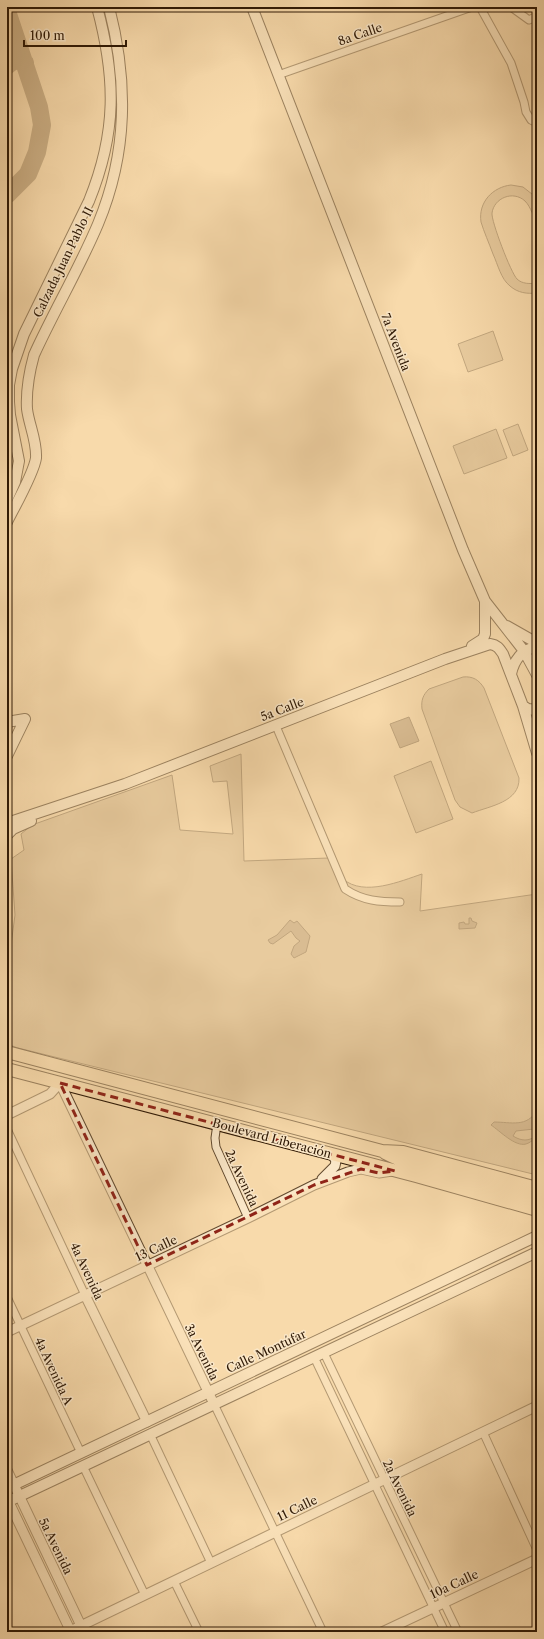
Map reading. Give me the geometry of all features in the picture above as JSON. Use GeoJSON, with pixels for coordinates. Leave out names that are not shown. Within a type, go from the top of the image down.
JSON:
{"type":"FeatureCollection","features":[{"type":"Feature","properties":{"kind":"highway","name":"Boulevard Liberación"},"geometry":{"type":"LineString","coordinates":[[7,1052],[382,1152],[404,1152],[532,1186]]}},
{"type":"Feature","properties":{"kind":"highway","name":"Boulevard Liberación"},"geometry":{"type":"LineString","coordinates":[[7,1069],[332,1154],[537,1210]]}},
{"type":"Feature","properties":{"kind":"highway"},"geometry":{"type":"LineString","coordinates":[[382,1152],[400,1161],[422,1168],[512,1194],[537,1198]]}},
{"type":"Feature","properties":{"kind":"main road","name":"Calzada Juan Pablo II"},"geometry":{"type":"LineString","coordinates":[[7,500],[15,482],[19,460],[10,415],[9,402],[9,385],[14,363],[24,334],[89,201],[107,146],[112,110],[112,90],[104,31],[97,7]]}},
{"type":"Feature","properties":{"kind":"main road","name":"Calzada Juan Pablo II"},"geometry":{"type":"LineString","coordinates":[[7,522],[36,457],[36,448],[27,410],[30,368],[34,355],[98,224],[115,170],[123,114],[120,59],[109,7]]}},
{"type":"Feature","properties":{"kind":"main road","name":"7a Avenida"},"geometry":{"type":"LineString","coordinates":[[252,7],[463,550],[485,600],[524,651],[537,675]]}},
{"type":"Feature","properties":{"kind":"main road"},"geometry":{"type":"LineString","coordinates":[[445,659],[475,645],[483,639],[486,622],[485,600]]}},
{"type":"Feature","properties":{"kind":"main road"},"geometry":{"type":"LineString","coordinates":[[501,622],[537,643]]}},
{"type":"Feature","properties":{"kind":"main road","name":"5a Calle"},"geometry":{"type":"LineString","coordinates":[[7,823],[125,784],[445,659],[490,644],[499,648],[511,674]]}},
{"type":"Feature","properties":{"kind":"main road"},"geometry":{"type":"LineString","coordinates":[[537,647],[524,651],[517,658],[512,665],[511,674],[537,748]]}},
{"type":"Feature","properties":{"kind":"main road"},"geometry":{"type":"LineString","coordinates":[[522,706],[528,709],[537,710]]}},
{"type":"Feature","properties":{"kind":"main road"},"geometry":{"type":"LineString","coordinates":[[7,722],[25,719],[7,756]]}},
{"type":"Feature","properties":{"kind":"main road"},"geometry":{"type":"LineString","coordinates":[[7,835],[22,824],[104,795],[125,784]]}},
{"type":"Feature","properties":{"kind":"main road","name":"Calle Montúfar"},"geometry":{"type":"LineString","coordinates":[[10,1487],[537,1236]]}},
{"type":"Feature","properties":{"kind":"main road"},"geometry":{"type":"LineString","coordinates":[[7,1501],[537,1253]]}},
{"type":"Feature","properties":{"kind":"street","name":"8a Calle"},"geometry":{"type":"LineString","coordinates":[[278,75],[472,7]]}},
{"type":"Feature","properties":{"kind":"street"},"geometry":{"type":"LineString","coordinates":[[480,7],[511,63],[526,112],[531,120],[537,123]]}},
{"type":"Feature","properties":{"kind":"street"},"geometry":{"type":"LineString","coordinates":[[511,7],[529,20],[537,16]]}},
{"type":"Feature","properties":{"kind":"street"},"geometry":{"type":"LineString","coordinates":[[276,726],[297,778],[343,881],[345,890],[356,896],[380,902],[400,902]]}},
{"type":"Feature","properties":{"kind":"street"},"geometry":{"type":"LineString","coordinates":[[7,1115],[50,1094],[60,1083]]}},
{"type":"Feature","properties":{"kind":"street","name":"3a Avenida"},"geometry":{"type":"LineString","coordinates":[[60,1083],[322,1632]]}},
{"type":"Feature","properties":{"kind":"street","name":"2a Avenida"},"geometry":{"type":"LineString","coordinates":[[217,1124],[215,1138],[216,1147],[248,1218]]}},
{"type":"Feature","properties":{"kind":"street","name":"4a Avenida"},"geometry":{"type":"LineString","coordinates":[[7,1129],[147,1422]]}},
{"type":"Feature","properties":{"kind":"street","name":"13 Calle"},"geometry":{"type":"LineString","coordinates":[[314,1185],[335,1166],[336,1161],[332,1154]]}},
{"type":"Feature","properties":{"kind":"street","name":"13 Calle"},"geometry":{"type":"LineString","coordinates":[[7,1332],[248,1218],[314,1185],[360,1169],[379,1173],[395,1171]]}},
{"type":"Feature","properties":{"kind":"street","name":"4a Avenida A"},"geometry":{"type":"LineString","coordinates":[[7,1297],[81,1453]]}},
{"type":"Feature","properties":{"kind":"street","name":"2a Avenida"},"geometry":{"type":"LineString","coordinates":[[324,1352],[458,1632]]}},
{"type":"Feature","properties":{"kind":"street","name":"2a Avenida"},"geometry":{"type":"LineString","coordinates":[[314,1357],[444,1632]]}},
{"type":"Feature","properties":{"kind":"street","name":"11 Calle"},"geometry":{"type":"LineString","coordinates":[[70,1632],[83,1629],[145,1595],[537,1406]]}},
{"type":"Feature","properties":{"kind":"street"},"geometry":{"type":"LineString","coordinates":[[483,1432],[537,1550]]}},
{"type":"Feature","properties":{"kind":"street"},"geometry":{"type":"LineString","coordinates":[[150,1434],[211,1563]]}},
{"type":"Feature","properties":{"kind":"street"},"geometry":{"type":"LineString","coordinates":[[83,1466],[145,1595]]}},
{"type":"Feature","properties":{"kind":"street","name":"5a Avenida"},"geometry":{"type":"LineString","coordinates":[[7,1470],[10,1487],[19,1496],[83,1629]]}},
{"type":"Feature","properties":{"kind":"street","name":"5a Avenida"},"geometry":{"type":"LineString","coordinates":[[7,1501],[70,1632]]}},
{"type":"Feature","properties":{"kind":"street","name":"10a Calle"},"geometry":{"type":"LineString","coordinates":[[382,1632],[537,1558]]}},
{"type":"Feature","properties":{"kind":"street"},"geometry":{"type":"LineString","coordinates":[[174,1581],[199,1632]]}},
{"type":"Feature","properties":{"kind":"highlighted area"},"geometry":{"type":"Polygon","coordinates":[[[60,1083],[395,1171],[379,1173],[361,1169],[314,1185],[147,1265],[60,1083]]]}},
{"type":"Feature","properties":{"kind":"shaded area"},"geometry":{"type":"Polygon","coordinates":[[[511,185],[523,187],[537,198],[537,226],[527,203],[515,196],[505,197],[496,203],[492,213],[493,218],[502,247],[514,275],[521,282],[537,283],[537,293],[519,292],[504,280],[481,222],[482,208],[488,197],[498,189],[511,185]]]}},
{"type":"Feature","properties":{"kind":"shaded area"},"geometry":{"type":"Polygon","coordinates":[[[493,331],[503,360],[468,372],[458,344],[493,331]]]}},
{"type":"Feature","properties":{"kind":"shaded area"},"geometry":{"type":"Polygon","coordinates":[[[518,424],[528,450],[513,456],[503,430],[518,424]]]}},
{"type":"Feature","properties":{"kind":"shaded area"},"geometry":{"type":"Polygon","coordinates":[[[496,429],[507,458],[464,474],[453,446],[496,429]]]}},
{"type":"Feature","properties":{"kind":"shaded area"},"geometry":{"type":"Polygon","coordinates":[[[463,677],[475,679],[484,688],[519,778],[515,793],[509,798],[503,802],[472,813],[460,807],[455,800],[422,709],[422,700],[425,693],[429,689],[463,677]]]}},
{"type":"Feature","properties":{"kind":"shaded area"},"geometry":{"type":"Polygon","coordinates":[[[409,717],[419,741],[400,748],[390,724],[409,717]]]}},
{"type":"Feature","properties":{"kind":"shaded area"},"geometry":{"type":"Polygon","coordinates":[[[241,754],[244,861],[329,858],[343,879],[361,887],[382,886],[422,874],[420,911],[537,894],[537,1175],[18,1048],[7,1044],[7,975],[15,915],[11,859],[24,850],[21,834],[32,825],[172,775],[180,830],[233,834],[227,781],[213,782],[210,766],[241,754]]]}},
{"type":"Feature","properties":{"kind":"shaded area"},"geometry":{"type":"Polygon","coordinates":[[[431,761],[453,819],[416,833],[394,776],[431,761]]]}},
{"type":"Feature","properties":{"kind":"shaded area"},"geometry":{"type":"Polygon","coordinates":[[[469,918],[477,923],[475,928],[459,929],[459,923],[464,922],[465,924],[469,924],[469,918]]]}},
{"type":"Feature","properties":{"kind":"shaded area"},"geometry":{"type":"Polygon","coordinates":[[[290,920],[294,923],[297,921],[310,936],[306,952],[294,958],[291,954],[294,946],[300,941],[291,931],[273,944],[268,940],[277,935],[290,920]]]}},
{"type":"Feature","properties":{"kind":"shaded area"},"geometry":{"type":"Polygon","coordinates":[[[537,1110],[537,1134],[534,1129],[516,1131],[513,1136],[525,1140],[531,1139],[537,1135],[537,1137],[526,1144],[512,1141],[491,1125],[494,1122],[523,1122],[533,1116],[537,1110]]]}},
{"type":"Feature","properties":{"kind":"taxiway"},"geometry":{"type":"LineString","coordinates":[[7,11],[39,107],[42,125],[37,152],[28,174],[7,195]]}},
{"type":"Feature","properties":{"kind":"taxiway"},"geometry":{"type":"LineString","coordinates":[[7,66],[11,62],[15,61],[25,63]]}}]}
